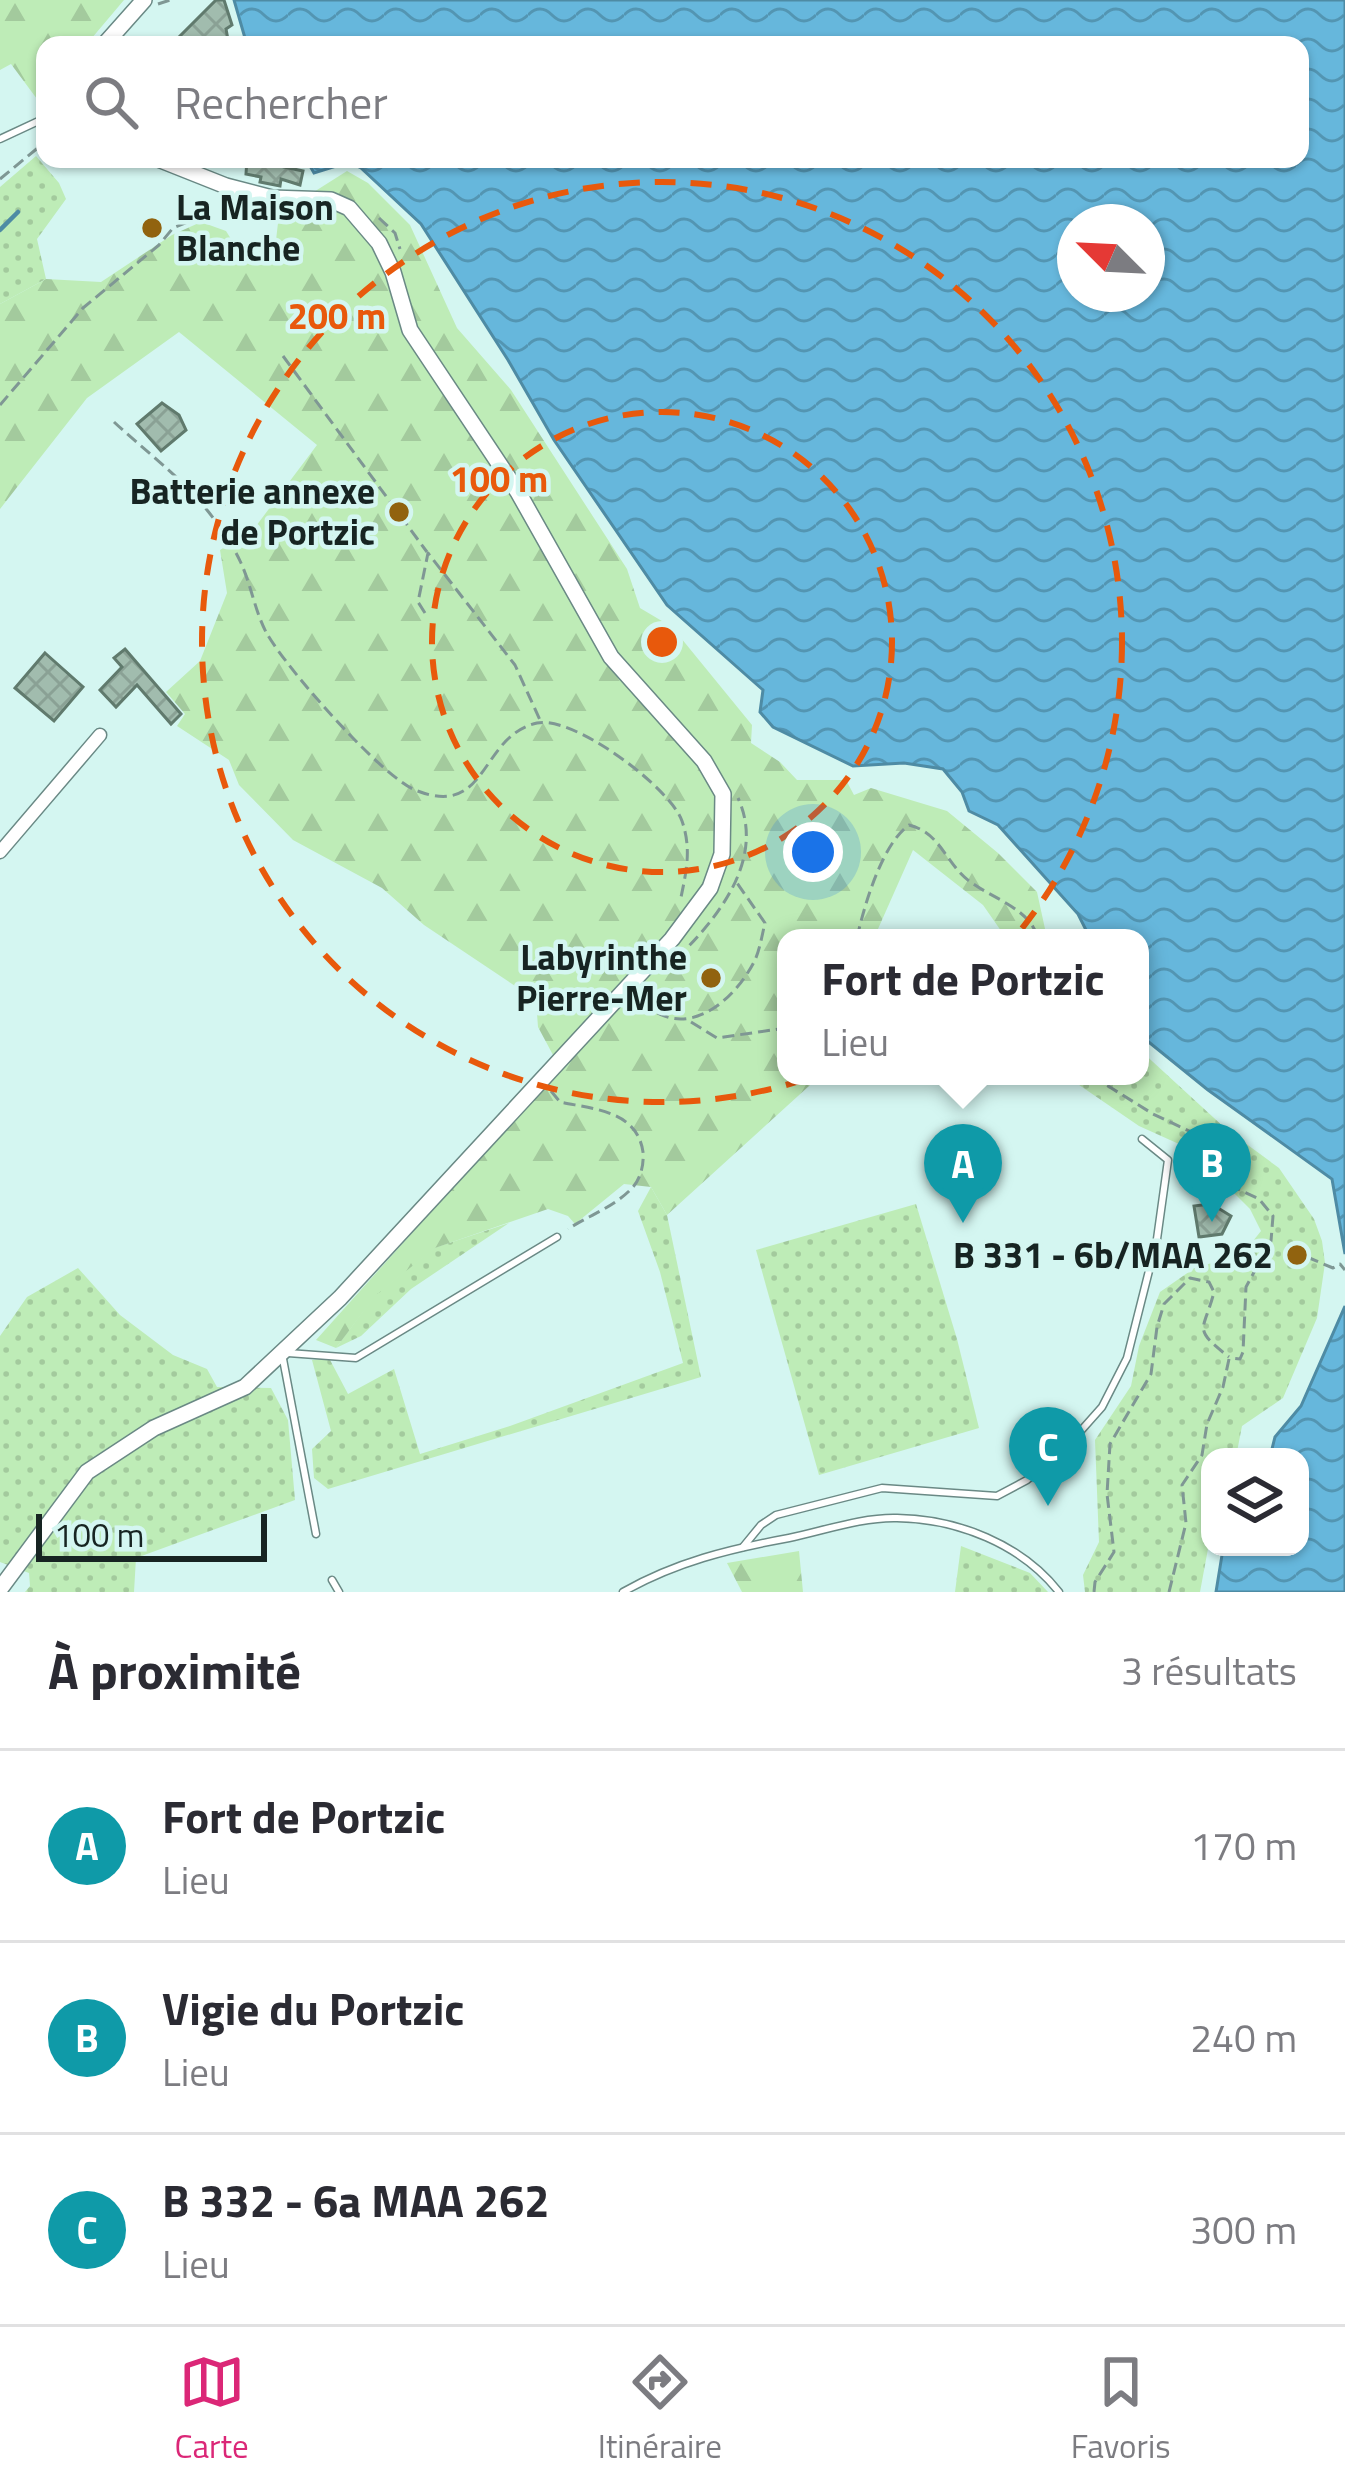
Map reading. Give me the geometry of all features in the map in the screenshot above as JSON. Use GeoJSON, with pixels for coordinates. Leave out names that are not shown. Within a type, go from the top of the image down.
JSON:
{"type":"FeatureCollection","features":[{"type":"Feature","properties":{"kind":"street"},"geometry":{"type":"LineString","coordinates":[[114,36],[150,2]]}},
{"type":"Feature","properties":{"kind":"street"},"geometry":{"type":"LineString","coordinates":[[0,1589],[87,1472],[154,1428],[244,1387],[340,1298],[672,939],[710,888],[722,854],[722,794],[704,761],[611,657],[518,492],[410,330],[393,272],[365,223],[331,200],[272,198],[180,168]]}},
{"type":"Feature","properties":{"kind":"street"},"geometry":{"type":"LineString","coordinates":[[0,852],[100,735]]}},
{"type":"Feature","properties":{"kind":"lane"},"geometry":{"type":"LineString","coordinates":[[0,140],[36,122]]}},
{"type":"Feature","properties":{"kind":"lane"},"geometry":{"type":"LineString","coordinates":[[742,1547],[776,1515],[882,1488],[997,1496],[1045,1467],[1077,1438],[1102,1407],[1127,1358],[1157,1238],[1168,1160],[1142,1139]]}},
{"type":"Feature","properties":{"kind":"lane"},"geometry":{"type":"LineString","coordinates":[[316,1534],[281,1352],[356,1358],[557,1237]]}},
{"type":"Feature","properties":{"kind":"lane"},"geometry":{"type":"LineString","coordinates":[[623,1592],[686,1561],[893,1518],[965,1529],[1001,1544],[1029,1561],[1059,1592]]}},
{"type":"Feature","properties":{"kind":"lane"},"geometry":{"type":"LineString","coordinates":[[332,1580],[339,1592]]}},
{"type":"Feature","properties":{"kind":"path"},"geometry":{"type":"LineString","coordinates":[[150,2],[162,5],[170,0]]}},
{"type":"Feature","properties":{"kind":"path"},"geometry":{"type":"LineString","coordinates":[[0,179],[36,149]]}},
{"type":"Feature","properties":{"kind":"path"},"geometry":{"type":"LineString","coordinates":[[0,405],[83,308],[173,228],[207,214],[207,191],[201,189],[205,178]]}},
{"type":"Feature","properties":{"kind":"path"},"geometry":{"type":"LineString","coordinates":[[283,356],[515,664],[541,722]]}},
{"type":"Feature","properties":{"kind":"path"},"geometry":{"type":"LineString","coordinates":[[114,422],[206,508],[240,559],[266,633],[353,741],[410,788],[442,798],[461,794],[478,780],[511,734],[541,722],[567,728],[642,771],[681,817],[689,855],[672,939]]}},
{"type":"Feature","properties":{"kind":"path"},"geometry":{"type":"LineString","coordinates":[[425,613],[418,602],[428,554]]}},
{"type":"Feature","properties":{"kind":"path"},"geometry":{"type":"LineString","coordinates":[[859,929],[870,891],[900,832],[909,826],[923,829],[938,841],[970,883],[1022,915],[1035,929]]}},
{"type":"Feature","properties":{"kind":"path"},"geometry":{"type":"LineString","coordinates":[[643,1002],[670,1019],[690,1021],[725,1004],[756,958],[765,923],[737,883]]}},
{"type":"Feature","properties":{"kind":"path"},"geometry":{"type":"LineString","coordinates":[[690,1021],[717,1038],[777,1032]]}},
{"type":"Feature","properties":{"kind":"path"},"geometry":{"type":"LineString","coordinates":[[1094,1592],[1114,1552],[1107,1494],[1110,1444],[1151,1374],[1164,1304],[1190,1278],[1209,1282],[1214,1292],[1202,1330],[1229,1358],[1240,1359],[1246,1287],[1270,1241],[1274,1216],[1259,1198],[1238,1189],[1219,1154],[1204,1138],[1106,1085]]}},
{"type":"Feature","properties":{"kind":"path"},"geometry":{"type":"LineString","coordinates":[[550,1092],[560,1102],[610,1111],[638,1135],[644,1154],[642,1173],[632,1189],[557,1237]]}},
{"type":"Feature","properties":{"kind":"path"},"geometry":{"type":"LineString","coordinates":[[1306,1258],[1334,1268],[1340,1264],[1345,1270]]}},
{"type":"Feature","properties":{"kind":"path"},"geometry":{"type":"LineString","coordinates":[[1169,1592],[1186,1523],[1182,1486],[1202,1455],[1229,1358]]}},
{"type":"Feature","properties":{"kind":"green space"},"geometry":{"type":"Polygon","coordinates":[[[0,0],[124,0],[94,36],[36,36],[36,98],[11,64],[0,70],[0,0]]]}},
{"type":"Feature","properties":{"kind":"green space"},"geometry":{"type":"Polygon","coordinates":[[[36,156],[36,168],[46,168],[66,199],[37,239],[46,279],[0,304],[0,187],[36,156]]]}},
{"type":"Feature","properties":{"kind":"green space"},"geometry":{"type":"Polygon","coordinates":[[[347,171],[368,183],[410,225],[457,328],[511,390],[627,569],[640,608],[672,627],[752,725],[751,743],[797,780],[846,780],[854,795],[871,788],[947,811],[1037,892],[1045,929],[1000,929],[983,905],[913,850],[878,929],[777,929],[777,1085],[810,1085],[667,1215],[651,1187],[624,1184],[575,1224],[548,1209],[435,1248],[376,1295],[336,1348],[316,1340],[560,1068],[538,1027],[536,1000],[424,925],[382,888],[293,840],[239,785],[229,760],[177,726],[185,714],[166,692],[200,661],[227,593],[220,550],[253,530],[317,445],[179,332],[87,398],[0,509],[0,304],[46,279],[101,282],[172,235],[201,222],[226,231],[241,255],[275,249],[279,214],[347,171]]]}},
{"type":"Feature","properties":{"kind":"green space"},"geometry":{"type":"Polygon","coordinates":[[[1149,1058],[1226,1129],[1279,1168],[1314,1219],[1322,1241],[1325,1263],[1317,1318],[1283,1398],[1242,1426],[1238,1448],[1201,1448],[1201,1556],[1207,1556],[1200,1592],[1085,1592],[1083,1575],[1099,1542],[1095,1440],[1131,1386],[1139,1346],[1160,1292],[1196,1267],[1241,1256],[1261,1231],[1250,1209],[1190,1149],[1139,1126],[1079,1085],[1149,1085],[1149,1058]]]}},
{"type":"Feature","properties":{"kind":"green space"},"geometry":{"type":"Polygon","coordinates":[[[651,1187],[667,1215],[701,1377],[328,1489],[314,1478],[312,1449],[331,1431],[312,1360],[329,1358],[348,1394],[394,1369],[420,1454],[683,1363],[660,1272],[638,1211],[651,1187]]]}},
{"type":"Feature","properties":{"kind":"green space"},"geometry":{"type":"Polygon","coordinates":[[[916,1204],[979,1428],[819,1475],[756,1250],[916,1204]]]}},
{"type":"Feature","properties":{"kind":"green space"},"geometry":{"type":"Polygon","coordinates":[[[509,1223],[411,1289],[361,1336],[336,1348],[375,1295],[434,1248],[509,1223]]]}},
{"type":"Feature","properties":{"kind":"green space"},"geometry":{"type":"Polygon","coordinates":[[[78,1268],[120,1315],[173,1355],[207,1369],[217,1387],[271,1388],[288,1420],[295,1500],[136,1558],[134,1592],[25,1592],[30,1586],[29,1573],[0,1562],[0,1336],[27,1297],[78,1268]]]}},
{"type":"Feature","properties":{"kind":"green space"},"geometry":{"type":"Polygon","coordinates":[[[961,1546],[1030,1573],[1048,1592],[955,1592],[961,1546]]]}},
{"type":"Feature","properties":{"kind":"green space"},"geometry":{"type":"Polygon","coordinates":[[[799,1551],[803,1592],[742,1592],[727,1563],[799,1551]]]}},
{"type":"Feature","properties":{"kind":"water"},"geometry":{"type":"Polygon","coordinates":[[[234,0],[1345,0],[1345,1254],[1332,1179],[1149,1042],[1149,929],[1086,929],[1078,914],[998,825],[969,811],[962,792],[943,769],[904,763],[853,766],[773,727],[760,712],[763,690],[667,605],[554,440],[421,224],[361,168],[1309,168],[1309,36],[244,36],[234,0]]]}},
{"type":"Feature","properties":{"kind":"water"},"geometry":{"type":"Polygon","coordinates":[[[1345,1306],[1345,1592],[1216,1592],[1222,1556],[1309,1556],[1309,1448],[1272,1448],[1275,1437],[1301,1406],[1345,1306]]]}},
{"type":"Feature","properties":{"kind":"building"},"geometry":{"type":"Polygon","coordinates":[[[216,0],[224,0],[232,25],[226,29],[227,36],[180,36],[216,0]]]}},
{"type":"Feature","properties":{"kind":"building"},"geometry":{"type":"Polygon","coordinates":[[[246,168],[303,171],[300,185],[281,179],[280,186],[260,182],[261,177],[246,174],[246,168]]]}},
{"type":"Feature","properties":{"kind":"building"},"geometry":{"type":"Polygon","coordinates":[[[162,403],[179,415],[186,430],[161,451],[137,424],[162,403]]]}},
{"type":"Feature","properties":{"kind":"building"},"geometry":{"type":"Polygon","coordinates":[[[125,649],[181,714],[171,724],[137,685],[116,707],[100,690],[122,667],[114,658],[125,649]]]}},
{"type":"Feature","properties":{"kind":"building"},"geometry":{"type":"Polygon","coordinates":[[[45,653],[83,687],[54,721],[15,688],[45,653]]]}},
{"type":"Feature","properties":{"kind":"building"},"geometry":{"type":"Polygon","coordinates":[[[1218,1203],[1231,1216],[1222,1234],[1199,1237],[1194,1206],[1218,1203]]]}},
{"type":"Feature","properties":{"kind":"waterway"},"geometry":{"type":"LineString","coordinates":[[0,230],[18,212]]}},
{"type":"Feature","properties":{"kind":"place","name":"La Maison Blanche"},"geometry":{"type":"Point","coordinates":[152,228]}},
{"type":"Feature","properties":{"kind":"place","name":"Batterie annexe de Portzic"},"geometry":{"type":"Point","coordinates":[399,512]}},
{"type":"Feature","properties":{"kind":"place","name":"Labyrinthe Pierre-Mer"},"geometry":{"type":"Point","coordinates":[711,978]}},
{"type":"Feature","properties":{"kind":"place","name":"Vigie du Portzic"},"geometry":{"type":"Point","coordinates":[1212,1222]}},
{"type":"Feature","properties":{"kind":"place","name":"Fort de Portzic"},"geometry":{"type":"Point","coordinates":[963,1223]}},
{"type":"Feature","properties":{"kind":"place","name":"B 331 - 6b/MAA 262"},"geometry":{"type":"Point","coordinates":[1297,1255]}},
{"type":"Feature","properties":{"kind":"place","name":"B 332 - 6a MAA 262"},"geometry":{"type":"Point","coordinates":[1048,1506]}}]}
